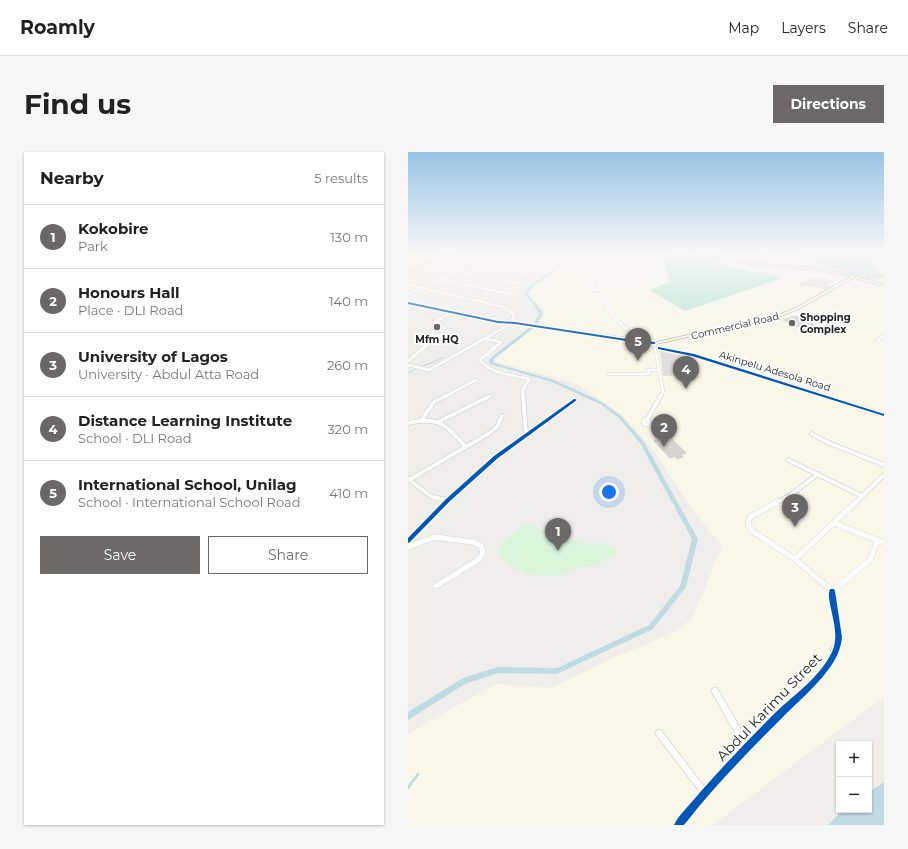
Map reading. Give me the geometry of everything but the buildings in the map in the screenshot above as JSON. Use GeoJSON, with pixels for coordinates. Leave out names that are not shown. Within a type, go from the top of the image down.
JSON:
{"type":"FeatureCollection","features":[{"type":"Feature","properties":{"kind":"street"},"geometry":{"type":"LineString","coordinates":[[408,292],[430,283]]}},
{"type":"Feature","properties":{"kind":"street"},"geometry":{"type":"LineString","coordinates":[[461,283],[510,294]]}},
{"type":"Feature","properties":{"kind":"street"},"geometry":{"type":"LineString","coordinates":[[593,283],[593,291],[601,291],[604,302],[618,324],[641,340]]}},
{"type":"Feature","properties":{"kind":"street","name":"Commercial Road"},"geometry":{"type":"LineString","coordinates":[[657,345],[781,315],[798,308],[843,283]]}},
{"type":"Feature","properties":{"kind":"street","name":"Commercial Road"},"geometry":{"type":"LineString","coordinates":[[657,345],[783,316],[800,309],[846,284]]}},
{"type":"Feature","properties":{"kind":"street"},"geometry":{"type":"LineString","coordinates":[[846,284],[852,286],[857,292]]}},
{"type":"Feature","properties":{"kind":"street"},"geometry":{"type":"LineString","coordinates":[[408,285],[504,307],[514,314],[513,323]]}},
{"type":"Feature","properties":{"kind":"street"},"geometry":{"type":"LineString","coordinates":[[408,303],[523,325],[657,345]]}},
{"type":"Feature","properties":{"kind":"street"},"geometry":{"type":"LineString","coordinates":[[445,328],[436,326],[432,323],[454,312]]}},
{"type":"Feature","properties":{"kind":"street"},"geometry":{"type":"LineString","coordinates":[[408,364],[429,370],[513,323]]}},
{"type":"Feature","properties":{"kind":"street"},"geometry":{"type":"LineString","coordinates":[[408,361],[427,345],[436,326]]}},
{"type":"Feature","properties":{"kind":"street"},"geometry":{"type":"LineString","coordinates":[[536,327],[641,340],[657,345]]}},
{"type":"Feature","properties":{"kind":"street"},"geometry":{"type":"LineString","coordinates":[[884,336],[878,339],[878,341],[884,346]]}},
{"type":"Feature","properties":{"kind":"street"},"geometry":{"type":"LineString","coordinates":[[486,339],[501,342],[480,360],[482,364],[497,371],[529,379],[523,390],[526,434]]}},
{"type":"Feature","properties":{"kind":"street"},"geometry":{"type":"LineString","coordinates":[[647,420],[663,391],[657,345]]}},
{"type":"Feature","properties":{"kind":"street","name":"Akinpelu Adesola Road"},"geometry":{"type":"LineString","coordinates":[[657,345],[884,414]]}},
{"type":"Feature","properties":{"kind":"street"},"geometry":{"type":"LineString","coordinates":[[609,374],[649,374],[648,370],[660,370]]}},
{"type":"Feature","properties":{"kind":"street"},"geometry":{"type":"LineString","coordinates":[[421,421],[434,402],[476,380]]}},
{"type":"Feature","properties":{"kind":"street"},"geometry":{"type":"LineString","coordinates":[[408,423],[440,421],[490,396]]}},
{"type":"Feature","properties":{"kind":"street"},"geometry":{"type":"LineString","coordinates":[[408,541],[448,500],[496,457],[575,400]]}},
{"type":"Feature","properties":{"kind":"street"},"geometry":{"type":"LineString","coordinates":[[448,500],[435,498],[408,480],[488,434],[497,427],[502,416]]}},
{"type":"Feature","properties":{"kind":"street"},"geometry":{"type":"LineString","coordinates":[[440,421],[450,429],[466,447]]}},
{"type":"Feature","properties":{"kind":"street"},"geometry":{"type":"LineString","coordinates":[[812,434],[829,443],[884,465]]}},
{"type":"Feature","properties":{"kind":"street"},"geometry":{"type":"LineString","coordinates":[[788,460],[862,496]]}},
{"type":"Feature","properties":{"kind":"street"},"geometry":{"type":"LineString","coordinates":[[818,474],[792,494],[754,515],[748,520],[749,528],[795,559],[832,591],[870,560],[881,542],[834,523]]}},
{"type":"Feature","properties":{"kind":"street"},"geometry":{"type":"LineString","coordinates":[[795,559],[884,475]]}},
{"type":"Feature","properties":{"kind":"street"},"geometry":{"type":"LineString","coordinates":[[408,547],[435,537],[473,542],[481,546],[482,554],[478,560],[436,586]]}},
{"type":"Feature","properties":{"kind":"street","name":"Abdul Karimu Street"},"geometry":{"type":"LineString","coordinates":[[678,825],[704,792],[826,668],[836,651],[838,642],[832,591]]}},
{"type":"Feature","properties":{"kind":"street"},"geometry":{"type":"LineString","coordinates":[[715,692],[747,748]]}},
{"type":"Feature","properties":{"kind":"street"},"geometry":{"type":"LineString","coordinates":[[659,733],[687,772],[704,792]]}},
{"type":"Feature","properties":{"kind":"shaded area"},"geometry":{"type":"Polygon","coordinates":[[[537,283],[884,283],[884,697],[713,825],[408,825],[408,735],[434,718],[497,684],[551,688],[617,656],[671,634],[693,618],[722,546],[691,508],[650,445],[621,414],[578,385],[558,378],[497,362],[497,358],[538,324],[545,311],[530,294],[534,285],[537,283]]]}},
{"type":"Feature","properties":{"kind":"shaded area"},"geometry":{"type":"Polygon","coordinates":[[[800,283],[830,283],[827,285],[833,287],[823,289],[806,285],[802,287],[797,285],[800,283]]]}},
{"type":"Feature","properties":{"kind":"shaded area"},"geometry":{"type":"Polygon","coordinates":[[[660,350],[688,356],[675,365],[686,369],[689,375],[663,376],[660,350]]]}},
{"type":"Feature","properties":{"kind":"green space"},"geometry":{"type":"Polygon","coordinates":[[[665,283],[767,283],[685,311],[649,290],[665,283]]]}},
{"type":"Feature","properties":{"kind":"green space"},"geometry":{"type":"Polygon","coordinates":[[[526,524],[582,543],[604,543],[617,550],[614,556],[605,559],[601,564],[596,566],[580,567],[561,575],[543,575],[519,570],[513,568],[503,559],[499,549],[501,543],[526,524]]]}},
{"type":"Feature","properties":{"kind":"water"},"geometry":{"type":"Polygon","coordinates":[[[884,782],[884,825],[829,825],[841,813],[872,813],[872,790],[884,782]]]}},
{"type":"Feature","properties":{"kind":"waterway"},"geometry":{"type":"LineString","coordinates":[[408,716],[463,681],[498,670],[557,671],[651,627],[683,587],[695,539],[642,442],[620,417],[601,403],[553,381],[492,364],[491,360],[534,326],[541,314],[526,293],[535,283]]}},
{"type":"Feature","properties":{"kind":"waterway"},"geometry":{"type":"LineString","coordinates":[[421,367],[443,358]]}},
{"type":"Feature","properties":{"kind":"waterway"},"geometry":{"type":"LineString","coordinates":[[408,373],[418,368]]}},
{"type":"Feature","properties":{"kind":"waterway"},"geometry":{"type":"LineString","coordinates":[[408,788],[418,774]]}},
{"type":"Feature","properties":{"kind":"cycle path"},"geometry":{"type":"LineString","coordinates":[[408,303],[498,322],[515,323],[654,343]]}},
{"type":"Feature","properties":{"kind":"cycle path"},"geometry":{"type":"LineString","coordinates":[[659,348],[693,355],[884,415]]}},
{"type":"Feature","properties":{"kind":"cycle path"},"geometry":{"type":"LineString","coordinates":[[408,541],[448,500],[496,457],[575,400]]}},
{"type":"Feature","properties":{"kind":"cycle path"},"geometry":{"type":"LineString","coordinates":[[678,825],[727,768],[818,677],[831,660],[836,651],[839,637],[832,591]]}},
{"type":"Feature","properties":{"kind":"place","name":"Shopping Complex"},"geometry":{"type":"Point","coordinates":[792,323]}},
{"type":"Feature","properties":{"kind":"place","name":"Mfm HQ"},"geometry":{"type":"Point","coordinates":[437,327]}},
{"type":"Feature","properties":{"kind":"place","name":"International School, Unilag"},"geometry":{"type":"Point","coordinates":[638,361]}},
{"type":"Feature","properties":{"kind":"place","name":"Distance Learning Institute"},"geometry":{"type":"Point","coordinates":[686,389]}},
{"type":"Feature","properties":{"kind":"place","name":"Honours Hall"},"geometry":{"type":"Point","coordinates":[664,447]}},
{"type":"Feature","properties":{"kind":"place","name":"University of Lagos"},"geometry":{"type":"Point","coordinates":[795,527]}},
{"type":"Feature","properties":{"kind":"place","name":"Kokobire"},"geometry":{"type":"Point","coordinates":[558,551]}}]}
